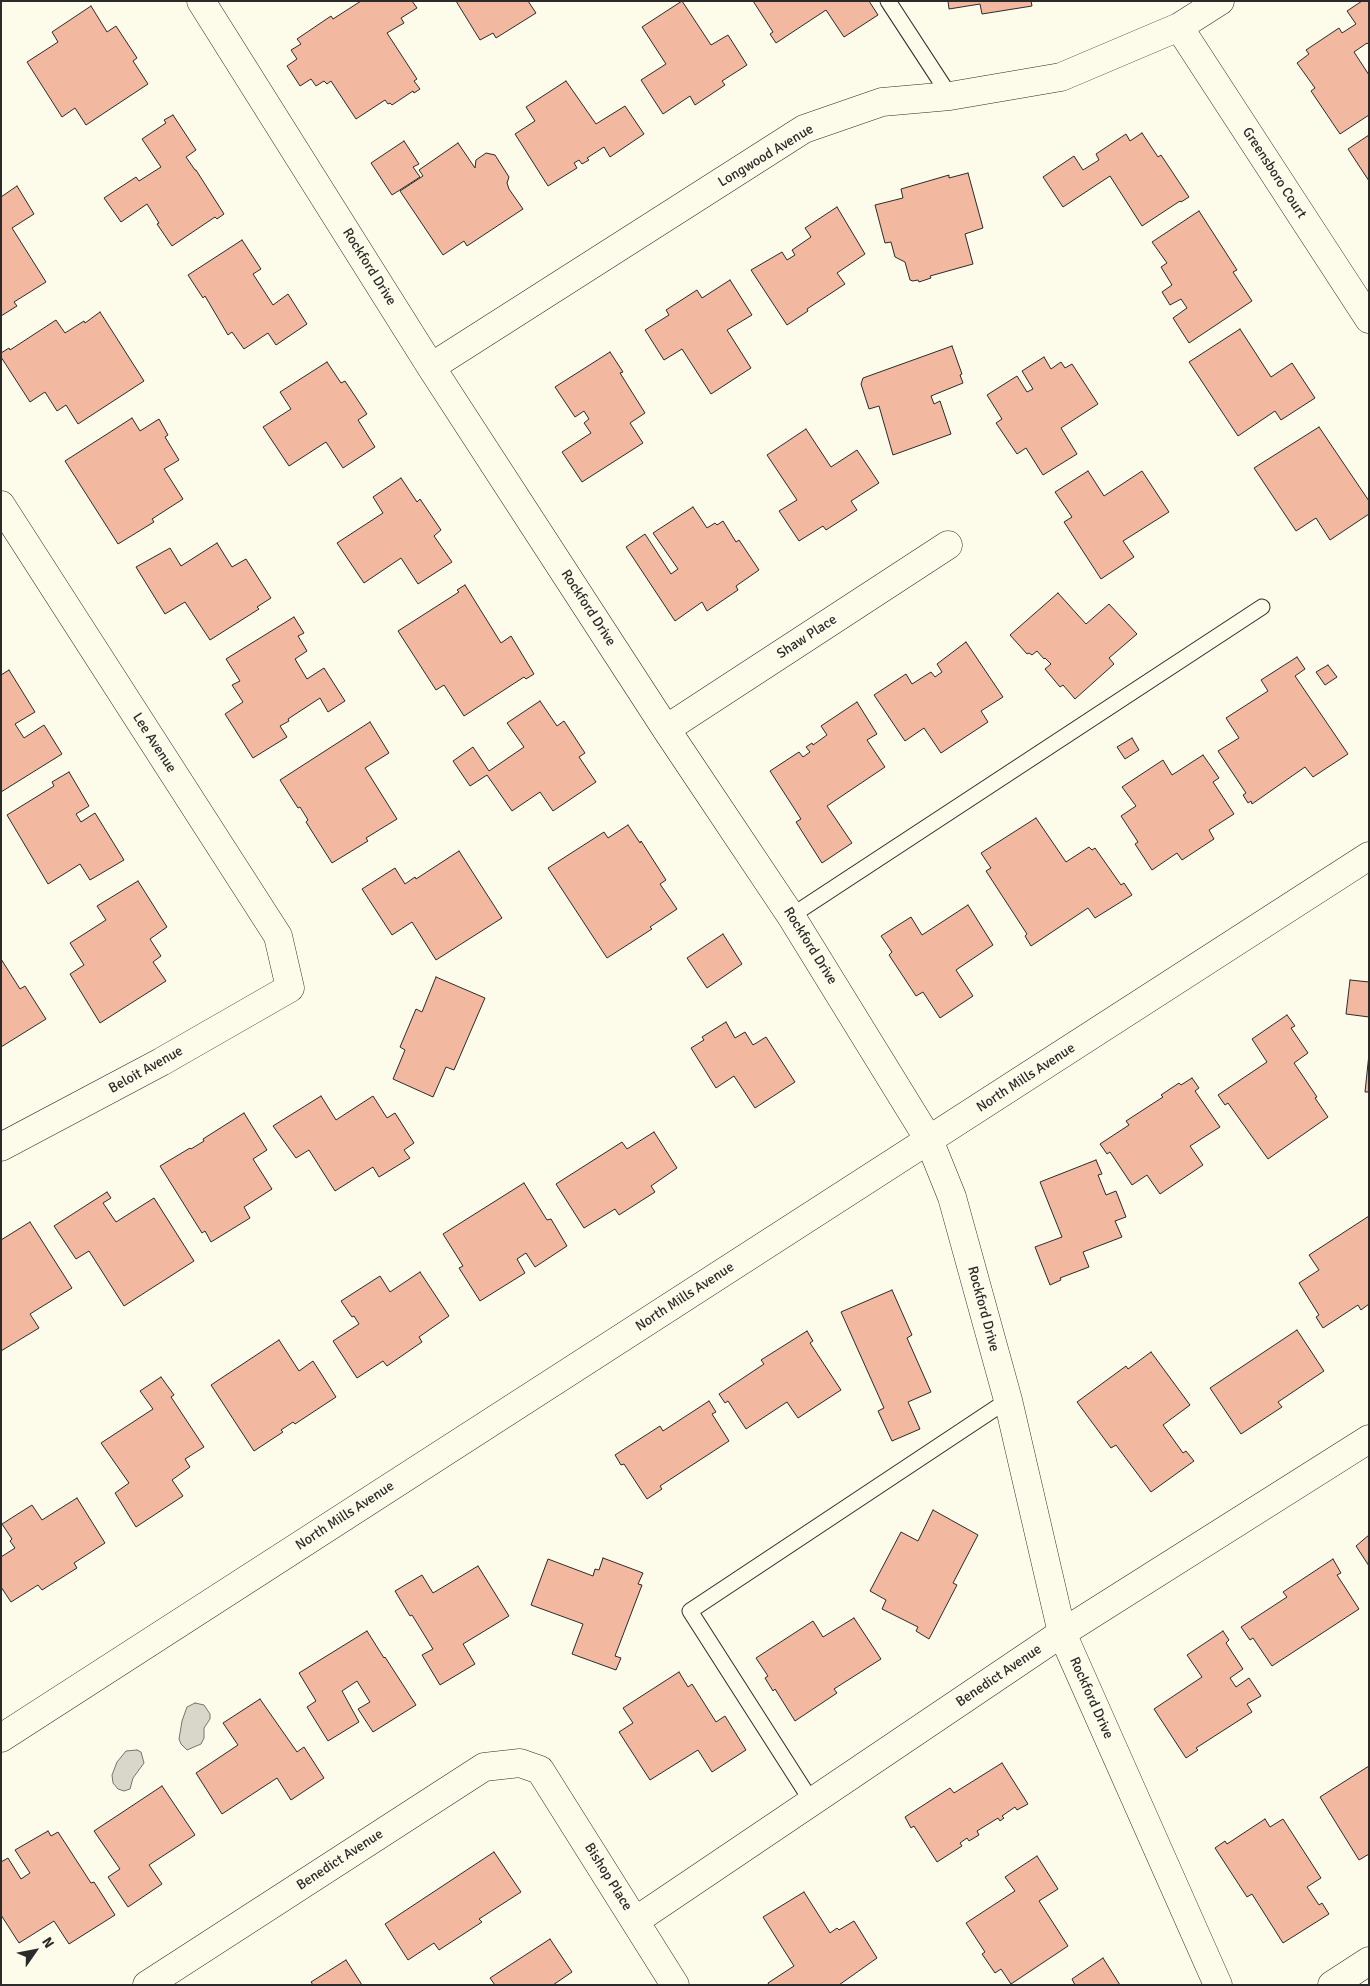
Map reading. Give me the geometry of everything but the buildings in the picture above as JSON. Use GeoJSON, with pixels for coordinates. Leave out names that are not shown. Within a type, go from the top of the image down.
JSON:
{"type":"FeatureCollection","features":[{"type":"Feature","properties":{"kind":"street","name":"Longwood Avenue"},"geometry":{"type":"LineString","coordinates":[[431,367],[804,129],[882,102],[950,96],[1061,77],[1179,27],[1220,1]]}},
{"type":"Feature","properties":{"kind":"street","name":"Rockford Drive"},"geometry":{"type":"LineString","coordinates":[[206,3],[431,367],[666,729],[791,916],[929,1140],[952,1197],[1008,1400],[1062,1633],[1218,1985]]}},
{"type":"Feature","properties":{"kind":"street","name":"Greensboro Court"},"geometry":{"type":"LineString","coordinates":[[1179,27],[1369,318]]}},
{"type":"Feature","properties":{"kind":"street","name":"Lee Avenue"},"geometry":{"type":"LineString","coordinates":[[1,505],[278,936],[290,988]]}},
{"type":"Feature","properties":{"kind":"street","name":"Shaw Place"},"geometry":{"type":"LineString","coordinates":[[666,729],[948,545]]}},
{"type":"Feature","properties":{"kind":"street","name":"North Mills Avenue"},"geometry":{"type":"LineString","coordinates":[[1,1738],[1369,856]]}},
{"type":"Feature","properties":{"kind":"street","name":"Beloit Avenue"},"geometry":{"type":"LineString","coordinates":[[1,1147],[161,1062],[290,988]]}},
{"type":"Feature","properties":{"kind":"street","name":"Benedict Avenue"},"geometry":{"type":"LineString","coordinates":[[635,1922],[1062,1633],[1369,1439]]}},
{"type":"Feature","properties":{"kind":"street","name":"Benedict Avenue"},"geometry":{"type":"LineString","coordinates":[[147,1985],[484,1768],[520,1763],[540,1770]]}},
{"type":"Feature","properties":{"kind":"street","name":"Bishop Place"},"geometry":{"type":"LineString","coordinates":[[540,1770],[675,1985]]}},
{"type":"Feature","properties":{"kind":"street"},"geometry":{"type":"LineString","coordinates":[[1332,1985],[1369,1961]]}},
{"type":"Feature","properties":{"kind":"lane"},"geometry":{"type":"LineString","coordinates":[[888,1],[950,96]]}},
{"type":"Feature","properties":{"kind":"lane"},"geometry":{"type":"LineString","coordinates":[[791,916],[1262,607]]}},
{"type":"Feature","properties":{"kind":"lane"},"geometry":{"type":"LineString","coordinates":[[812,1802],[690,1611],[1008,1400]]}},
{"type":"Feature","properties":{"kind":"shaded area"},"geometry":{"type":"Polygon","coordinates":[[[195,1703],[204,1705],[210,1714],[210,1719],[204,1728],[204,1738],[201,1744],[187,1750],[179,1739],[182,1721],[187,1707],[195,1703]]]}},
{"type":"Feature","properties":{"kind":"shaded area"},"geometry":{"type":"Polygon","coordinates":[[[137,1750],[141,1752],[144,1763],[133,1778],[130,1789],[124,1791],[118,1789],[113,1783],[112,1775],[117,1762],[126,1751],[137,1750]]]}}]}
